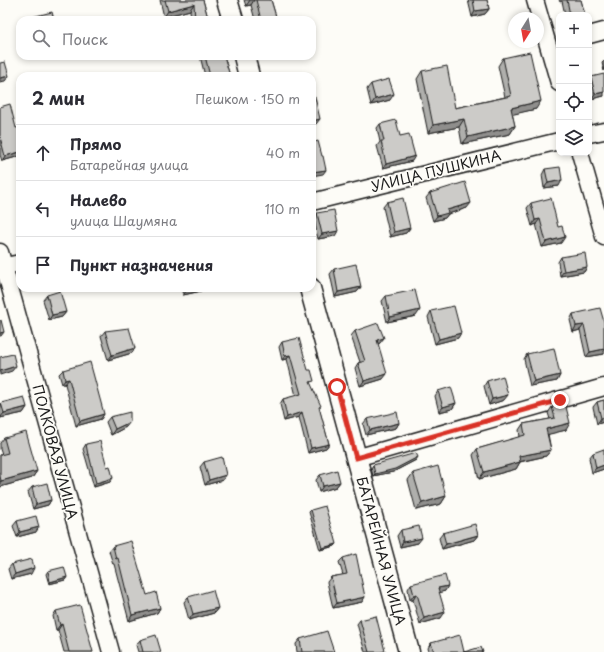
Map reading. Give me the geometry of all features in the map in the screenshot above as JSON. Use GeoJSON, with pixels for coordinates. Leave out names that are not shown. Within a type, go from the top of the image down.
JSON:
{"type":"FeatureCollection","features":[{"type":"Feature","properties":{"kind":"street"},"geometry":{"type":"LineString","coordinates":[[227,0],[232,16]]}},
{"type":"Feature","properties":{"kind":"street"},"geometry":{"type":"LineString","coordinates":[[535,0],[554,45],[556,60]]}},
{"type":"Feature","properties":{"kind":"street"},"geometry":{"type":"LineString","coordinates":[[592,34],[604,31]]}},
{"type":"Feature","properties":{"kind":"street"},"geometry":{"type":"LineString","coordinates":[[245,60],[249,72]]}},
{"type":"Feature","properties":{"kind":"street"},"geometry":{"type":"LineString","coordinates":[[592,133],[604,131]]}},
{"type":"Feature","properties":{"kind":"street","name":"УЛИЦА ПУШКИНА"},"geometry":{"type":"LineString","coordinates":[[316,201],[556,142]]}},
{"type":"Feature","properties":{"kind":"street"},"geometry":{"type":"LineString","coordinates":[[581,156],[604,237]]}},
{"type":"Feature","properties":{"kind":"street"},"geometry":{"type":"LineString","coordinates":[[1,262],[16,263]]}},
{"type":"Feature","properties":{"kind":"street","name":"ПОЛКОВАЯ УЛИЦА"},"geometry":{"type":"LineString","coordinates":[[1,262],[111,652]]}},
{"type":"Feature","properties":{"kind":"street","name":"БАТАРЕЙНАЯ УЛИЦА"},"geometry":{"type":"LineString","coordinates":[[311,292],[409,652]]}},
{"type":"Feature","properties":{"kind":"street"},"geometry":{"type":"LineString","coordinates":[[356,458],[604,387]]}},
{"type":"Feature","properties":{"kind":"building"},"geometry":{"type":"Polygon","coordinates":[[[165,0],[203,0],[207,16],[195,16],[194,4],[168,11],[165,0]]]}},
{"type":"Feature","properties":{"kind":"building"},"geometry":{"type":"Polygon","coordinates":[[[256,0],[271,0],[276,16],[260,16],[256,0]]]}},
{"type":"Feature","properties":{"kind":"building"},"geometry":{"type":"Polygon","coordinates":[[[473,0],[487,0],[489,9],[475,11],[473,0]]]}},
{"type":"Feature","properties":{"kind":"building"},"geometry":{"type":"Polygon","coordinates":[[[567,0],[581,0],[584,12],[569,12],[567,0]]]}},
{"type":"Feature","properties":{"kind":"building"},"geometry":{"type":"Polygon","coordinates":[[[52,12],[53,16],[36,16],[52,12]]]}},
{"type":"Feature","properties":{"kind":"building"},"geometry":{"type":"Polygon","coordinates":[[[530,52],[541,101],[511,108],[515,126],[468,137],[464,119],[433,125],[422,71],[447,66],[455,108],[511,96],[503,58],[530,52]]]}},
{"type":"Feature","properties":{"kind":"building"},"geometry":{"type":"Polygon","coordinates":[[[206,60],[225,60],[229,72],[209,72],[206,60]]]}},
{"type":"Feature","properties":{"kind":"building"},"geometry":{"type":"Polygon","coordinates":[[[5,62],[9,76],[0,78],[0,63],[5,62]]]}},
{"type":"Feature","properties":{"kind":"building"},"geometry":{"type":"Polygon","coordinates":[[[604,74],[604,92],[595,94],[592,77],[604,74]]]}},
{"type":"Feature","properties":{"kind":"building"},"geometry":{"type":"Polygon","coordinates":[[[389,79],[394,94],[375,99],[371,84],[389,79]]]}},
{"type":"Feature","properties":{"kind":"building"},"geometry":{"type":"Polygon","coordinates":[[[316,101],[320,119],[316,120],[316,101]]]}},
{"type":"Feature","properties":{"kind":"building"},"geometry":{"type":"Polygon","coordinates":[[[10,104],[16,128],[16,153],[5,156],[0,137],[0,107],[10,104]]]}},
{"type":"Feature","properties":{"kind":"building"},"geometry":{"type":"Polygon","coordinates":[[[396,120],[400,136],[409,134],[415,156],[386,164],[381,141],[384,141],[380,124],[396,120]]]}},
{"type":"Feature","properties":{"kind":"building"},"geometry":{"type":"Polygon","coordinates":[[[318,141],[326,170],[316,171],[316,142],[318,141]]]}},
{"type":"Feature","properties":{"kind":"building"},"geometry":{"type":"Polygon","coordinates":[[[560,167],[562,180],[548,183],[545,169],[560,167]]]}},
{"type":"Feature","properties":{"kind":"building"},"geometry":{"type":"Polygon","coordinates":[[[465,182],[471,203],[447,210],[448,213],[437,216],[430,193],[465,182]]]}},
{"type":"Feature","properties":{"kind":"building"},"geometry":{"type":"Polygon","coordinates":[[[403,198],[410,228],[394,232],[387,202],[403,198]]]}},
{"type":"Feature","properties":{"kind":"building"},"geometry":{"type":"Polygon","coordinates":[[[551,198],[558,227],[562,226],[565,237],[546,242],[540,219],[535,220],[531,203],[551,198]]]}},
{"type":"Feature","properties":{"kind":"building"},"geometry":{"type":"Polygon","coordinates":[[[334,210],[338,231],[322,234],[317,213],[334,210]]]}},
{"type":"Feature","properties":{"kind":"building"},"geometry":{"type":"Polygon","coordinates":[[[585,253],[587,267],[564,271],[561,257],[585,253]]]}},
{"type":"Feature","properties":{"kind":"building"},"geometry":{"type":"Polygon","coordinates":[[[356,264],[361,287],[338,292],[334,269],[356,264]]]}},
{"type":"Feature","properties":{"kind":"building"},"geometry":{"type":"Polygon","coordinates":[[[415,290],[420,310],[390,317],[386,296],[415,290]]]}},
{"type":"Feature","properties":{"kind":"building"},"geometry":{"type":"Polygon","coordinates":[[[60,292],[66,312],[52,315],[47,295],[60,292]]]}},
{"type":"Feature","properties":{"kind":"building"},"geometry":{"type":"Polygon","coordinates":[[[454,306],[461,333],[439,339],[431,311],[454,306]]]}},
{"type":"Feature","properties":{"kind":"building"},"geometry":{"type":"Polygon","coordinates":[[[600,308],[604,322],[604,349],[590,352],[584,325],[576,326],[573,314],[600,308]]]}},
{"type":"Feature","properties":{"kind":"building"},"geometry":{"type":"Polygon","coordinates":[[[1,320],[4,332],[0,333],[0,321],[1,320]]]}},
{"type":"Feature","properties":{"kind":"building"},"geometry":{"type":"Polygon","coordinates":[[[378,323],[384,338],[377,340],[387,374],[364,381],[358,363],[365,361],[355,331],[378,323]]]}},
{"type":"Feature","properties":{"kind":"building"},"geometry":{"type":"Polygon","coordinates":[[[129,328],[135,348],[112,355],[105,331],[129,328]]]}},
{"type":"Feature","properties":{"kind":"building"},"geometry":{"type":"Polygon","coordinates":[[[299,338],[308,370],[311,370],[314,381],[310,382],[321,406],[319,407],[329,444],[311,448],[302,412],[287,417],[283,399],[301,394],[290,355],[285,356],[282,342],[299,338]]]}},
{"type":"Feature","properties":{"kind":"building"},"geometry":{"type":"Polygon","coordinates":[[[554,348],[560,375],[534,381],[527,354],[554,348]]]}},
{"type":"Feature","properties":{"kind":"building"},"geometry":{"type":"Polygon","coordinates":[[[13,354],[16,366],[0,371],[0,357],[13,354]]]}},
{"type":"Feature","properties":{"kind":"building"},"geometry":{"type":"Polygon","coordinates":[[[90,362],[104,414],[80,421],[69,379],[65,380],[63,370],[90,362]]]}},
{"type":"Feature","properties":{"kind":"building"},"geometry":{"type":"Polygon","coordinates":[[[503,376],[508,395],[492,399],[487,381],[503,376]]]}},
{"type":"Feature","properties":{"kind":"building"},"geometry":{"type":"Polygon","coordinates":[[[451,387],[456,403],[443,407],[438,391],[451,387]]]}},
{"type":"Feature","properties":{"kind":"building"},"geometry":{"type":"Polygon","coordinates":[[[24,397],[27,407],[4,413],[1,403],[24,397]]]}},
{"type":"Feature","properties":{"kind":"building"},"geometry":{"type":"Polygon","coordinates":[[[604,400],[604,418],[601,418],[597,402],[604,400]]]}},
{"type":"Feature","properties":{"kind":"building"},"geometry":{"type":"Polygon","coordinates":[[[565,403],[570,423],[546,429],[551,450],[519,456],[520,462],[484,472],[477,449],[525,435],[523,424],[555,418],[552,407],[565,403]]]}},
{"type":"Feature","properties":{"kind":"building"},"geometry":{"type":"Polygon","coordinates":[[[130,412],[130,422],[115,429],[110,417],[130,412]]]}},
{"type":"Feature","properties":{"kind":"building"},"geometry":{"type":"Polygon","coordinates":[[[397,412],[399,423],[370,430],[367,419],[397,412]]]}},
{"type":"Feature","properties":{"kind":"building"},"geometry":{"type":"Polygon","coordinates":[[[26,432],[37,471],[1,481],[0,455],[8,453],[4,438],[26,432]]]}},
{"type":"Feature","properties":{"kind":"building"},"geometry":{"type":"Polygon","coordinates":[[[100,441],[107,467],[110,466],[113,478],[96,483],[86,444],[100,441]]]}},
{"type":"Feature","properties":{"kind":"building"},"geometry":{"type":"Polygon","coordinates":[[[604,449],[604,465],[596,468],[593,453],[604,449]]]}},
{"type":"Feature","properties":{"kind":"building"},"geometry":{"type":"Polygon","coordinates":[[[416,453],[418,457],[395,469],[375,474],[373,465],[416,453]]]}},
{"type":"Feature","properties":{"kind":"building"},"geometry":{"type":"Polygon","coordinates":[[[222,457],[226,475],[209,480],[204,462],[222,457]]]}},
{"type":"Feature","properties":{"kind":"building"},"geometry":{"type":"Polygon","coordinates":[[[438,466],[446,496],[422,503],[413,473],[438,466]]]}},
{"type":"Feature","properties":{"kind":"building"},"geometry":{"type":"Polygon","coordinates":[[[337,470],[340,482],[323,486],[320,475],[337,470]]]}},
{"type":"Feature","properties":{"kind":"building"},"geometry":{"type":"Polygon","coordinates":[[[47,483],[51,500],[36,504],[32,487],[47,483]]]}},
{"type":"Feature","properties":{"kind":"building"},"geometry":{"type":"Polygon","coordinates":[[[325,506],[337,544],[322,548],[311,510],[325,506]]]}},
{"type":"Feature","properties":{"kind":"building"},"geometry":{"type":"Polygon","coordinates":[[[36,516],[39,527],[20,532],[17,521],[36,516]]]}},
{"type":"Feature","properties":{"kind":"building"},"geometry":{"type":"Polygon","coordinates":[[[475,524],[478,535],[446,544],[443,533],[475,524]]]}},
{"type":"Feature","properties":{"kind":"building"},"geometry":{"type":"Polygon","coordinates":[[[419,526],[422,538],[403,542],[401,530],[419,526]]]}},
{"type":"Feature","properties":{"kind":"building"},"geometry":{"type":"Polygon","coordinates":[[[131,541],[147,595],[156,592],[160,608],[132,615],[118,558],[116,559],[113,546],[131,541]]]}},
{"type":"Feature","properties":{"kind":"building"},"geometry":{"type":"Polygon","coordinates":[[[356,554],[365,597],[337,603],[331,577],[347,574],[343,558],[356,554]]]}},
{"type":"Feature","properties":{"kind":"building"},"geometry":{"type":"Polygon","coordinates":[[[32,559],[34,568],[15,574],[12,564],[32,559]]]}},
{"type":"Feature","properties":{"kind":"building"},"geometry":{"type":"Polygon","coordinates":[[[64,567],[67,577],[50,582],[48,571],[64,567]]]}},
{"type":"Feature","properties":{"kind":"building"},"geometry":{"type":"Polygon","coordinates":[[[445,575],[448,586],[438,588],[445,612],[424,618],[417,594],[414,595],[411,584],[445,575]]]}},
{"type":"Feature","properties":{"kind":"building"},"geometry":{"type":"Polygon","coordinates":[[[213,590],[218,608],[193,614],[188,597],[213,590]]]}},
{"type":"Feature","properties":{"kind":"building"},"geometry":{"type":"Polygon","coordinates":[[[80,605],[93,652],[69,652],[62,624],[60,625],[56,611],[80,605]]]}},
{"type":"Feature","properties":{"kind":"building"},"geometry":{"type":"Polygon","coordinates":[[[376,616],[385,651],[369,652],[360,620],[376,616]]]}},
{"type":"Feature","properties":{"kind":"building"},"geometry":{"type":"Polygon","coordinates":[[[327,631],[334,652],[302,652],[300,639],[327,631]]]}},
{"type":"Feature","properties":{"kind":"building"},"geometry":{"type":"Polygon","coordinates":[[[156,635],[161,652],[143,652],[140,640],[156,635]]]}},
{"type":"Feature","properties":{"kind":"building"},"geometry":{"type":"Polygon","coordinates":[[[460,635],[464,652],[434,652],[431,643],[460,635]]]}},
{"type":"Feature","properties":{"kind":"building"},"geometry":{"type":"Polygon","coordinates":[[[481,647],[483,652],[464,652],[481,647]]]}},
{"type":"Feature","properties":{"kind":"route"},"geometry":{"type":"LineString","coordinates":[[337,387],[356,458],[560,400]]}}]}
